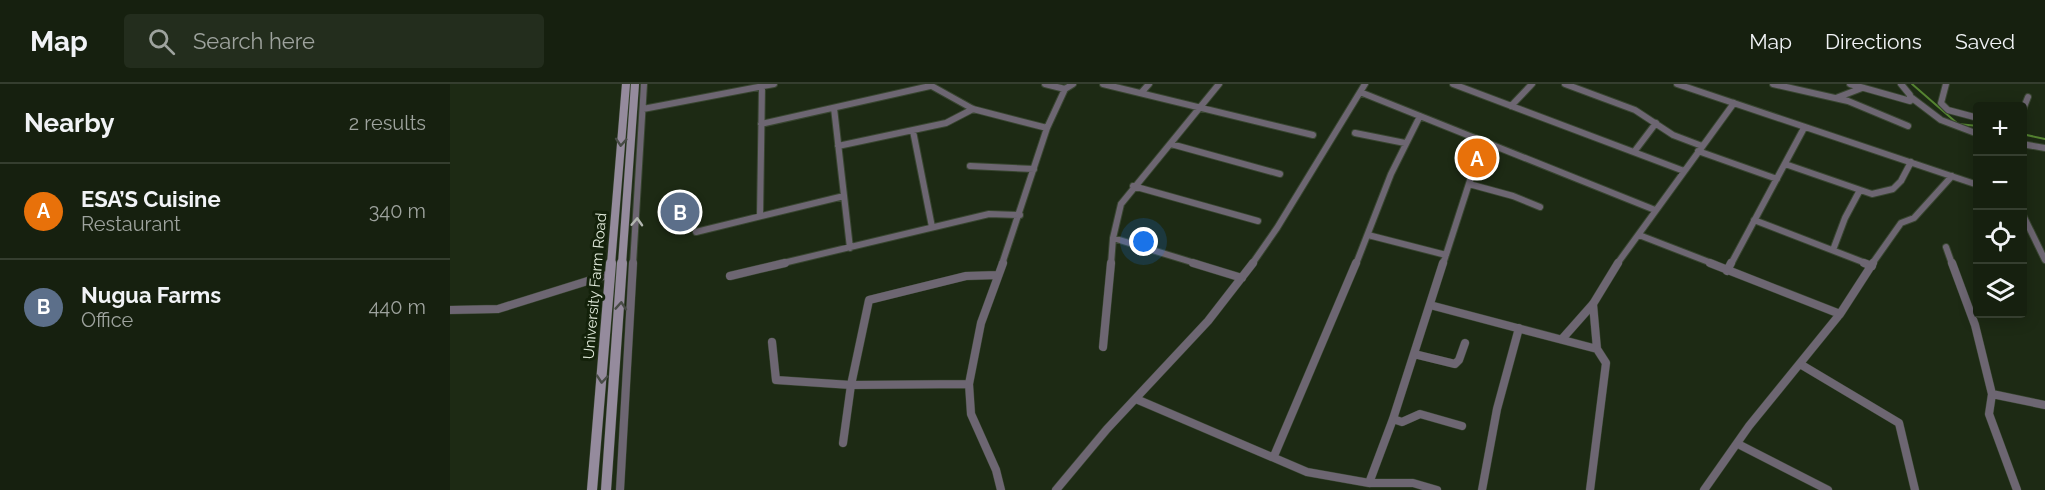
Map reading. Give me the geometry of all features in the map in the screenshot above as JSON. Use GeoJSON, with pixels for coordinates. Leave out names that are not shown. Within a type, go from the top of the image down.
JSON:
{"type":"FeatureCollection","features":[{"type":"Feature","properties":{"kind":"street","name":"University Farm Road"},"geometry":{"type":"LineString","coordinates":[[592,490],[626,84]]}},
{"type":"Feature","properties":{"kind":"street","name":"University Farm Road"},"geometry":{"type":"LineString","coordinates":[[606,490],[635,84]]}},
{"type":"Feature","properties":{"kind":"street"},"geometry":{"type":"LineString","coordinates":[[620,490],[644,84]]}},
{"type":"Feature","properties":{"kind":"street"},"geometry":{"type":"LineString","coordinates":[[643,109],[774,84]]}},
{"type":"Feature","properties":{"kind":"street"},"geometry":{"type":"LineString","coordinates":[[1046,84],[1065,89]]}},
{"type":"Feature","properties":{"kind":"street"},"geometry":{"type":"LineString","coordinates":[[1001,490],[996,470],[970,414],[969,384],[981,323],[1020,215],[1047,128],[1065,89],[1073,84]]}},
{"type":"Feature","properties":{"kind":"street"},"geometry":{"type":"LineString","coordinates":[[1103,84],[1313,135]]}},
{"type":"Feature","properties":{"kind":"street"},"geometry":{"type":"LineString","coordinates":[[1141,93],[1149,84]]}},
{"type":"Feature","properties":{"kind":"street"},"geometry":{"type":"LineString","coordinates":[[1103,347],[1113,238],[1121,204],[1133,186],[1172,144],[1219,84]]}},
{"type":"Feature","properties":{"kind":"street"},"geometry":{"type":"LineString","coordinates":[[1056,490],[1208,321],[1242,278],[1276,228],[1365,84]]}},
{"type":"Feature","properties":{"kind":"street"},"geometry":{"type":"LineString","coordinates":[[1453,84],[1684,171]]}},
{"type":"Feature","properties":{"kind":"street"},"geometry":{"type":"LineString","coordinates":[[1511,106],[1532,84]]}},
{"type":"Feature","properties":{"kind":"street"},"geometry":{"type":"LineString","coordinates":[[1565,84],[1635,110],[1673,135],[1700,149],[1777,179]]}},
{"type":"Feature","properties":{"kind":"street"},"geometry":{"type":"LineString","coordinates":[[1677,84],[1973,184]]}},
{"type":"Feature","properties":{"kind":"street"},"geometry":{"type":"LineString","coordinates":[[1773,84],[1836,98],[1908,126]]}},
{"type":"Feature","properties":{"kind":"street"},"geometry":{"type":"LineString","coordinates":[[1850,84],[1908,101],[1911,98]]}},
{"type":"Feature","properties":{"kind":"street"},"geometry":{"type":"LineString","coordinates":[[1901,84],[1911,98],[1941,120],[1973,132]]}},
{"type":"Feature","properties":{"kind":"street"},"geometry":{"type":"LineString","coordinates":[[1946,84],[1941,103],[1948,110],[1973,117]]}},
{"type":"Feature","properties":{"kind":"street"},"geometry":{"type":"LineString","coordinates":[[761,124],[929,85],[973,109],[1047,128]]}},
{"type":"Feature","properties":{"kind":"street"},"geometry":{"type":"LineString","coordinates":[[760,216],[762,86]]}},
{"type":"Feature","properties":{"kind":"street"},"geometry":{"type":"LineString","coordinates":[[1836,98],[1862,87]]}},
{"type":"Feature","properties":{"kind":"street"},"geometry":{"type":"LineString","coordinates":[[1360,92],[1655,210]]}},
{"type":"Feature","properties":{"kind":"street"},"geometry":{"type":"LineString","coordinates":[[2026,102],[2028,97]]}},
{"type":"Feature","properties":{"kind":"street"},"geometry":{"type":"LineString","coordinates":[[1562,339],[1593,304],[1617,264],[1734,103]]}},
{"type":"Feature","properties":{"kind":"street"},"geometry":{"type":"LineString","coordinates":[[834,108],[850,248]]}},
{"type":"Feature","properties":{"kind":"street"},"geometry":{"type":"LineString","coordinates":[[838,146],[946,123],[973,109]]}},
{"type":"Feature","properties":{"kind":"street"},"geometry":{"type":"LineString","coordinates":[[1274,456],[1368,235],[1377,208],[1405,143],[1420,116]]}},
{"type":"Feature","properties":{"kind":"street"},"geometry":{"type":"LineString","coordinates":[[1634,152],[1656,123]]}},
{"type":"Feature","properties":{"kind":"street"},"geometry":{"type":"LineString","coordinates":[[1727,271],[1804,128]]}},
{"type":"Feature","properties":{"kind":"street"},"geometry":{"type":"LineString","coordinates":[[913,131],[932,227]]}},
{"type":"Feature","properties":{"kind":"street"},"geometry":{"type":"LineString","coordinates":[[1355,133],[1405,143]]}},
{"type":"Feature","properties":{"kind":"street"},"geometry":{"type":"LineString","coordinates":[[1370,483],[1469,184],[1487,142]]}},
{"type":"Feature","properties":{"kind":"street"},"geometry":{"type":"LineString","coordinates":[[1172,144],[1280,174]]}},
{"type":"Feature","properties":{"kind":"street"},"geometry":{"type":"LineString","coordinates":[[2027,145],[2045,148]]}},
{"type":"Feature","properties":{"kind":"street"},"geometry":{"type":"LineString","coordinates":[[1785,164],[1872,194],[1891,192],[1896,189],[1911,162]]}},
{"type":"Feature","properties":{"kind":"street"},"geometry":{"type":"LineString","coordinates":[[970,166],[1034,169]]}},
{"type":"Feature","properties":{"kind":"street"},"geometry":{"type":"LineString","coordinates":[[1704,490],[1749,426],[1840,314],[1898,225],[1914,218],[1952,176]]}},
{"type":"Feature","properties":{"kind":"street"},"geometry":{"type":"LineString","coordinates":[[1469,184],[1513,196],[1540,207]]}},
{"type":"Feature","properties":{"kind":"street"},"geometry":{"type":"LineString","coordinates":[[1133,186],[1258,221]]}},
{"type":"Feature","properties":{"kind":"street"},"geometry":{"type":"LineString","coordinates":[[1833,250],[1845,218],[1860,190]]}},
{"type":"Feature","properties":{"kind":"street"},"geometry":{"type":"LineString","coordinates":[[696,232],[844,196]]}},
{"type":"Feature","properties":{"kind":"street"},"geometry":{"type":"LineString","coordinates":[[730,276],[989,214],[1020,215]]}},
{"type":"Feature","properties":{"kind":"street"},"geometry":{"type":"LineString","coordinates":[[1754,220],[1872,266]]}},
{"type":"Feature","properties":{"kind":"street"},"geometry":{"type":"LineString","coordinates":[[2027,223],[2045,260]]}},
{"type":"Feature","properties":{"kind":"street"},"geometry":{"type":"LineString","coordinates":[[1368,235],[1446,255]]}},
{"type":"Feature","properties":{"kind":"street"},"geometry":{"type":"LineString","coordinates":[[1639,235],[1840,314]]}},
{"type":"Feature","properties":{"kind":"street"},"geometry":{"type":"LineString","coordinates":[[1113,238],[1242,278]]}},
{"type":"Feature","properties":{"kind":"street"},"geometry":{"type":"LineString","coordinates":[[1946,247],[1972,314],[1992,394],[1989,414],[2017,490]]}},
{"type":"Feature","properties":{"kind":"street"},"geometry":{"type":"LineString","coordinates":[[450,310],[498,309],[610,274]]}},
{"type":"Feature","properties":{"kind":"street"},"geometry":{"type":"LineString","coordinates":[[843,444],[851,385],[868,300],[966,276],[998,275]]}},
{"type":"Feature","properties":{"kind":"street"},"geometry":{"type":"LineString","coordinates":[[1590,490],[1606,363],[1597,349],[1593,304]]}},
{"type":"Feature","properties":{"kind":"street"},"geometry":{"type":"LineString","coordinates":[[1430,305],[1597,349]]}},
{"type":"Feature","properties":{"kind":"street"},"geometry":{"type":"LineString","coordinates":[[1482,490],[1497,409],[1519,328]]}},
{"type":"Feature","properties":{"kind":"street"},"geometry":{"type":"LineString","coordinates":[[772,342],[776,380],[851,385],[969,384]]}},
{"type":"Feature","properties":{"kind":"street"},"geometry":{"type":"LineString","coordinates":[[1414,354],[1455,364],[1459,360],[1465,343]]}},
{"type":"Feature","properties":{"kind":"street"},"geometry":{"type":"LineString","coordinates":[[1800,364],[1899,423],[1915,490]]}},
{"type":"Feature","properties":{"kind":"street"},"geometry":{"type":"LineString","coordinates":[[1992,394],[2045,405]]}},
{"type":"Feature","properties":{"kind":"street"},"geometry":{"type":"LineString","coordinates":[[1136,399],[1307,472],[1370,483],[1413,483],[1437,490]]}},
{"type":"Feature","properties":{"kind":"street"},"geometry":{"type":"LineString","coordinates":[[1393,419],[1402,422],[1420,414],[1462,426]]}},
{"type":"Feature","properties":{"kind":"street"},"geometry":{"type":"LineString","coordinates":[[1738,444],[1828,490]]}},
{"type":"Feature","properties":{"kind":"waterway"},"geometry":{"type":"LineString","coordinates":[[1912,84],[1958,124],[1973,126]]}},
{"type":"Feature","properties":{"kind":"waterway"},"geometry":{"type":"LineString","coordinates":[[2027,135],[2045,139]]}},
{"type":"Feature","properties":{"kind":"place","name":"ESA’S Cuisine"},"geometry":{"type":"Point","coordinates":[1477,158]}},
{"type":"Feature","properties":{"kind":"place","name":"Nugua Farms"},"geometry":{"type":"Point","coordinates":[680,212]}}]}
